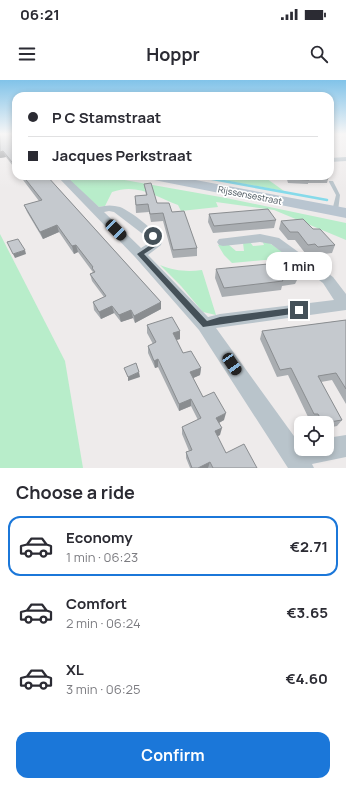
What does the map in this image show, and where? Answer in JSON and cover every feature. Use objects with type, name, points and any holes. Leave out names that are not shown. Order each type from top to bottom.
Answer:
[{"type":"main road","name":"Rijssensestraat","points":[[175,180],[341,212]]},
{"type":"street","points":[[65,180],[140,254],[205,325],[298,462],[346,446]]},
{"type":"street","points":[[96,211],[109,208],[118,210],[153,236],[156,241],[155,245],[140,254]]},
{"type":"street","points":[[205,325],[220,320],[346,304],[328,280],[276,241],[263,238],[233,244]]},
{"type":"lane","points":[[331,182],[338,195],[341,212]]},
{"type":"green space","points":[[68,180],[125,180],[226,198],[346,223],[346,240],[274,210],[216,202],[218,207],[181,211],[178,205],[138,190],[130,189],[112,192],[105,206],[99,207]]},
{"type":"green space","points":[[223,180],[269,180],[284,191]]},
{"type":"green space","points":[[0,234],[65,361],[83,468],[0,468]]},
{"type":"green space","points":[[262,240],[266,241],[297,261],[292,262],[287,258],[232,263],[224,255],[218,245],[229,245],[236,251],[244,251],[243,243],[250,242],[253,246],[264,245]]},
{"type":"green space","points":[[160,265],[171,269],[191,271],[202,270],[216,315],[203,312],[181,286]]},
{"type":"building","points":[[4,152],[12,152],[12,162]]},
{"type":"building","points":[[26,180],[51,180],[161,302],[134,316],[131,310],[119,315],[112,306],[99,312],[93,302],[106,296],[90,274],[95,272],[92,268],[93,267],[76,245],[72,246],[57,225],[40,232],[24,205],[42,200]]},
{"type":"building","points":[[151,183],[157,203],[169,203],[172,212],[184,211],[197,248],[173,250],[163,213],[150,214],[148,204],[136,205],[135,196],[147,195],[144,184]]},
{"type":"building","points":[[268,209],[276,220],[214,226],[209,214]]},
{"type":"building","points":[[303,219],[313,229],[320,229],[335,245],[318,247],[315,244],[308,245],[298,232],[290,232],[281,221]]},
{"type":"building","points":[[18,239],[25,250],[13,254],[7,242]]},
{"type":"building","points":[[289,262],[299,276],[281,278],[283,281],[224,288],[216,269]]},
{"type":"building","points":[[172,317],[180,331],[173,333],[183,353],[191,351],[201,368],[190,372],[203,397],[214,392],[226,413],[216,418],[222,428],[215,431],[226,453],[244,444],[257,468],[213,468],[210,462],[198,468],[192,468],[186,452],[192,450],[182,427],[201,418],[191,399],[179,404],[158,359],[154,361],[148,346],[156,342],[147,325]]},
{"type":"building","points":[[346,320],[346,389],[336,373],[318,376],[342,420],[334,421],[334,416],[319,416],[318,414],[314,414],[291,368],[280,370],[262,331]]},
{"type":"building","points":[[136,363],[139,372],[128,377],[124,368]]},
{"type":"waterway","points":[[218,180],[327,200]]},
{"type":"route","points":[[153,236],[156,244],[151,249],[140,254],[205,325],[220,320],[299,310]]}]
